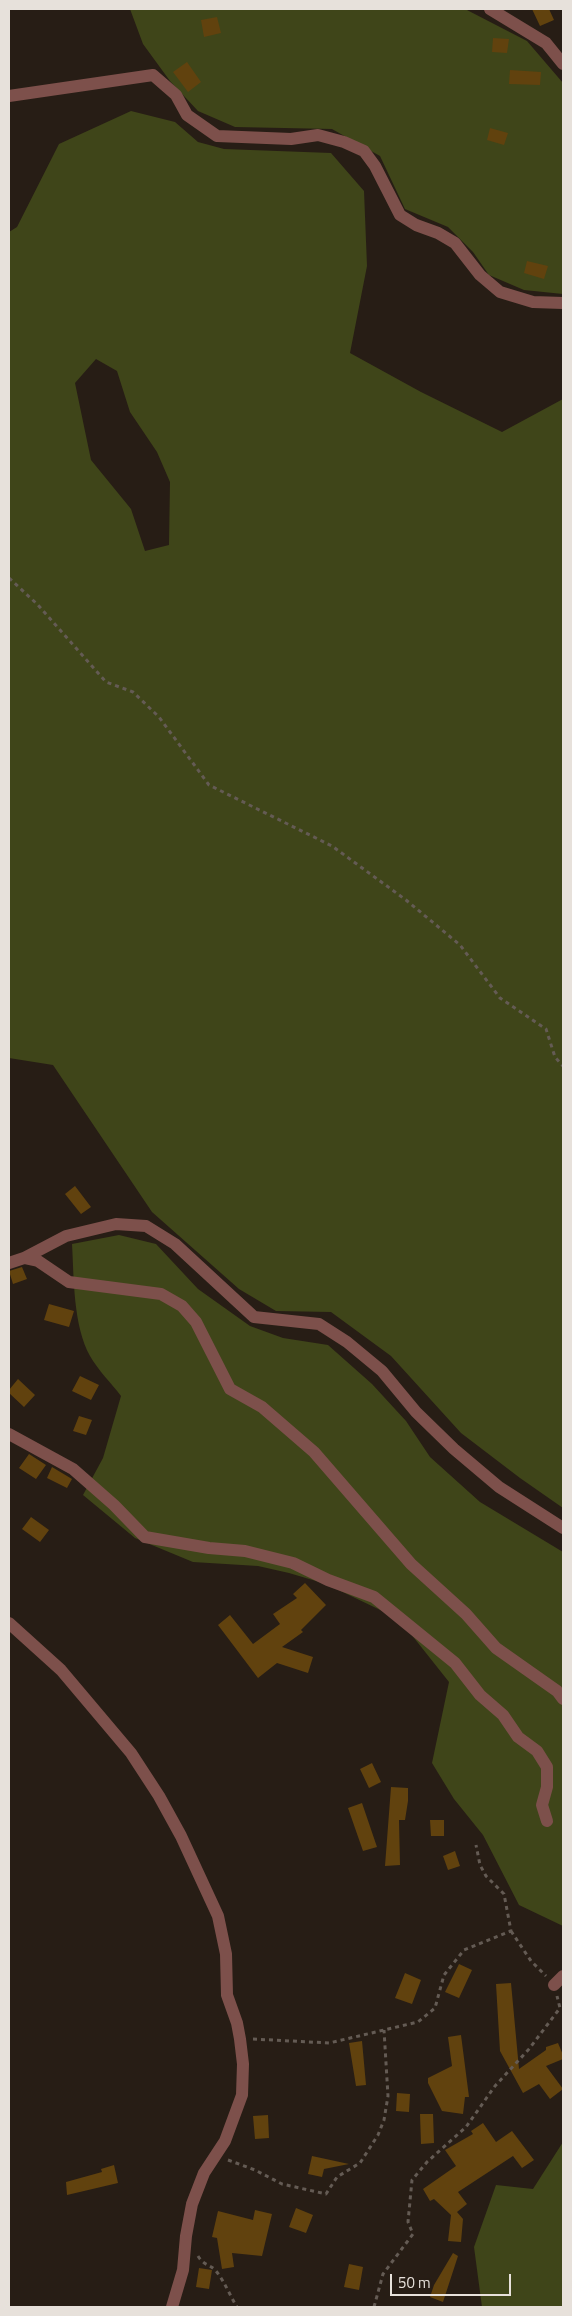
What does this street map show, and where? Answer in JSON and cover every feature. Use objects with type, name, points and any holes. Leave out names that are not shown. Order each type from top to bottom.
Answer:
[{"type":"street","points":[[490,9],[546,43],[563,64]]},
{"type":"street","points":[[9,96],[153,75],[176,95],[187,115],[217,136],[291,139],[318,135],[344,142],[364,151],[376,166],[400,215],[416,225],[438,233],[455,243],[480,275],[500,292],[533,302],[563,303]]},
{"type":"street","points":[[9,1263],[24,1258],[66,1236],[116,1224],[146,1226],[175,1244],[254,1317],[319,1324],[347,1342],[382,1371],[416,1412],[454,1449],[499,1487],[563,1528]]},
{"type":"street","points":[[24,1258],[43,1263],[69,1282],[161,1294],[182,1306],[196,1322],[230,1389],[262,1407],[314,1452],[411,1564],[466,1614],[496,1648],[557,1691],[563,1699]]},
{"type":"street","points":[[9,1434],[73,1469],[114,1505],[145,1537],[209,1548],[246,1551],[284,1560],[328,1580],[374,1597],[455,1663],[480,1695],[503,1715],[518,1737],[537,1751],[546,1767],[547,1787],[542,1805],[547,1822]]},
{"type":"street","points":[[9,1622],[61,1670],[132,1753],[160,1796],[181,1836],[218,1916],[226,1954],[227,1995],[237,2023],[240,2039],[243,2064],[242,2095],[233,2124],[217,2156],[204,2173],[192,2204],[186,2236],[183,2270],[172,2307]]},
{"type":"path","points":[[9,578],[37,604],[106,682],[134,692],[159,716],[209,785],[332,846],[366,868],[460,946],[500,998],[546,1029],[556,1057],[563,1066]]},
{"type":"path","points":[[374,2307],[383,2274],[413,2234],[408,2222],[412,2180],[427,2162],[466,2127],[495,2086],[529,2049],[560,2008],[559,1980],[531,1960],[511,1931],[504,1894],[486,1876],[480,1865],[476,1845]]},
{"type":"path","points":[[240,2039],[330,2043],[418,2022],[435,2008],[444,1975],[464,1950],[511,1931]]},
{"type":"path","points":[[217,2156],[255,2170],[282,2184],[326,2194],[337,2177],[360,2164],[378,2135],[384,2120],[388,2096],[384,2030]]},
{"type":"path","points":[[186,2236],[202,2263],[214,2268],[221,2277],[237,2307]]},
{"type":"green space","points":[[130,9],[465,9],[527,41],[563,83],[563,294],[524,290],[489,275],[473,252],[448,227],[405,209],[380,156],[332,129],[235,127],[198,111],[170,81],[143,44]]},
{"type":"green space","points":[[131,111],[175,122],[198,142],[224,149],[331,153],[364,191],[367,266],[350,353],[421,392],[502,432],[563,399],[563,1508],[461,1433],[391,1356],[331,1312],[276,1311],[239,1289],[152,1212],[53,1065],[9,1058],[9,232],[17,227],[59,144]],"holes":[[[96,359],[117,371],[130,412],[157,452],[170,482],[169,545],[145,551],[131,509],[91,460],[75,383]]]},
{"type":"green space","points":[[119,1235],[156,1244],[198,1289],[250,1326],[283,1338],[328,1345],[372,1384],[406,1421],[430,1457],[480,1502],[563,1552],[563,1926],[519,1905],[483,1835],[454,1799],[432,1763],[449,1682],[399,1619],[326,1584],[289,1573],[258,1566],[193,1562],[135,1538],[83,1495],[103,1458],[121,1396],[93,1361],[84,1344],[75,1301],[72,1244]]},
{"type":"green space","points":[[563,2142],[563,2307],[482,2307],[474,2247],[496,2185],[533,2189]]},
{"type":"building","points":[[532,9],[549,9],[554,20],[540,26]]},
{"type":"building","points":[[217,17],[221,33],[204,37],[201,20]]},
{"type":"building","points":[[493,38],[509,39],[507,53],[492,52]]},
{"type":"building","points":[[187,62],[201,82],[188,92],[173,72]]},
{"type":"building","points":[[510,70],[541,72],[540,85],[509,84]]},
{"type":"building","points":[[490,128],[508,133],[504,145],[487,140]]},
{"type":"building","points":[[527,261],[548,266],[544,279],[524,273]]},
{"type":"building","points":[[75,1186],[91,1207],[81,1214],[65,1194]]},
{"type":"building","points":[[22,1267],[27,1279],[13,1284],[9,1271]]},
{"type":"building","points":[[49,1304],[74,1311],[69,1327],[44,1320]]},
{"type":"building","points":[[80,1376],[99,1385],[91,1400],[72,1391]]},
{"type":"building","points":[[18,1379],[35,1395],[24,1407],[9,1393],[9,1390]]},
{"type":"building","points":[[79,1416],[92,1420],[86,1435],[73,1431]]},
{"type":"building","points":[[29,1454],[46,1465],[36,1479],[19,1468]]},
{"type":"building","points":[[52,1467],[72,1479],[67,1488],[47,1478]]},
{"type":"building","points":[[31,1517],[49,1530],[40,1542],[22,1529]]},
{"type":"building","points":[[305,1583],[326,1605],[301,1630],[303,1632],[282,1647],[313,1657],[308,1673],[277,1663],[258,1678],[218,1625],[230,1615],[253,1644],[280,1624],[273,1614],[297,1598],[293,1594]]},
{"type":"building","points":[[372,1763],[381,1782],[369,1788],[360,1769]]},
{"type":"building","points":[[391,1787],[408,1788],[408,1801],[405,1820],[399,1820],[400,1865],[385,1866]]},
{"type":"building","points":[[362,1803],[377,1847],[363,1851],[348,1808]]},
{"type":"building","points":[[430,1820],[444,1820],[444,1836],[431,1836]]},
{"type":"building","points":[[455,1851],[460,1866],[448,1870],[443,1856]]},
{"type":"building","points":[[459,1964],[472,1970],[459,1998],[445,1992]]},
{"type":"building","points":[[405,1973],[421,1980],[412,2004],[395,1998]]},
{"type":"building","points":[[511,1983],[519,2069],[546,2050],[546,2047],[558,2043],[563,2055],[563,2059],[546,2066],[563,2089],[550,2099],[539,2084],[523,2093],[500,2051],[496,1984]]},
{"type":"building","points":[[461,2035],[469,2097],[465,2097],[463,2114],[442,2111],[428,2083],[428,2078],[452,2066],[448,2037]]},
{"type":"building","points":[[362,2041],[366,2085],[356,2086],[349,2043]]},
{"type":"building","points":[[397,2093],[410,2094],[409,2112],[396,2111]]},
{"type":"building","points":[[420,2114],[433,2114],[434,2143],[421,2144]]},
{"type":"building","points":[[268,2115],[269,2138],[255,2139],[253,2116]]},
{"type":"building","points":[[483,2123],[496,2142],[512,2131],[534,2160],[522,2168],[513,2156],[458,2192],[467,2204],[457,2212],[463,2219],[461,2242],[448,2241],[451,2215],[434,2199],[430,2201],[423,2189],[456,2166],[445,2150],[473,2134],[471,2131]]},
{"type":"building","points":[[312,2156],[349,2164],[324,2169],[322,2177],[308,2174]]},
{"type":"building","points":[[114,2165],[118,2183],[67,2195],[66,2182],[102,2172],[101,2169]]},
{"type":"building","points":[[296,2208],[313,2215],[306,2233],[289,2227]]},
{"type":"building","points":[[255,2210],[272,2214],[262,2256],[232,2253],[234,2267],[222,2269],[217,2238],[212,2237],[218,2211],[253,2220]]},
{"type":"building","points":[[453,2253],[458,2256],[443,2302],[430,2297],[434,2285]]},
{"type":"building","points":[[349,2264],[363,2267],[359,2290],[344,2287]]},
{"type":"building","points":[[199,2268],[212,2270],[209,2289],[196,2287]]}]
